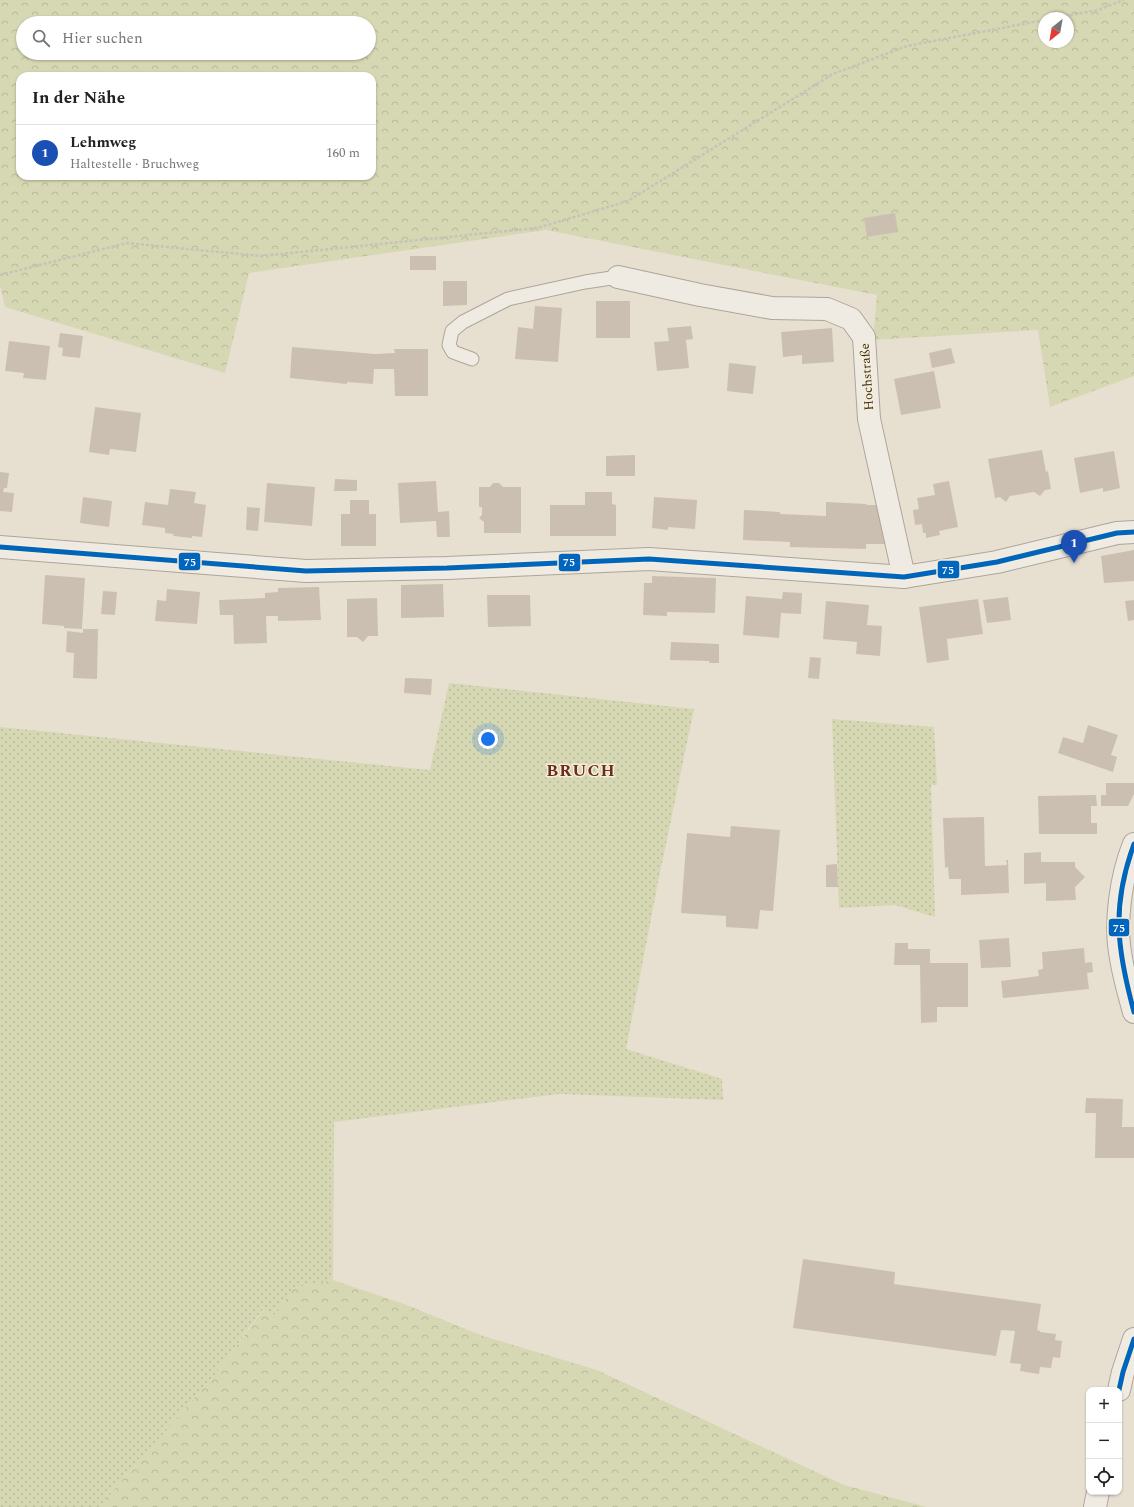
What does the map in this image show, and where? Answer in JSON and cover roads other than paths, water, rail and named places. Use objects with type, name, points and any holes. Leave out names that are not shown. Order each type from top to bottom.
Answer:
[{"type":"street","name":"Hochstraße","points":[[618,277],[700,295],[772,308],[827,309],[851,319],[864,337],[869,419],[904,578]]},
{"type":"street","points":[[0,547],[306,571],[447,568],[649,559],[904,578],[997,562],[1117,533],[1134,532]]},
{"type":"street","points":[[1134,844],[1120,899],[1119,925],[1120,957],[1134,1012]]},
{"type":"street","points":[[1120,1387],[1134,1339]]},
{"type":"street","points":[[1095,1507],[1097,1495]]},
{"type":"lane","points":[[472,360],[453,352],[449,345],[452,331],[463,322],[508,299],[586,282],[618,277]]},
{"type":"place","name":"Lehmweg","points":[[1074,563]]},
{"type":"district","name":"BRUCH","points":[[581,770]]}]
